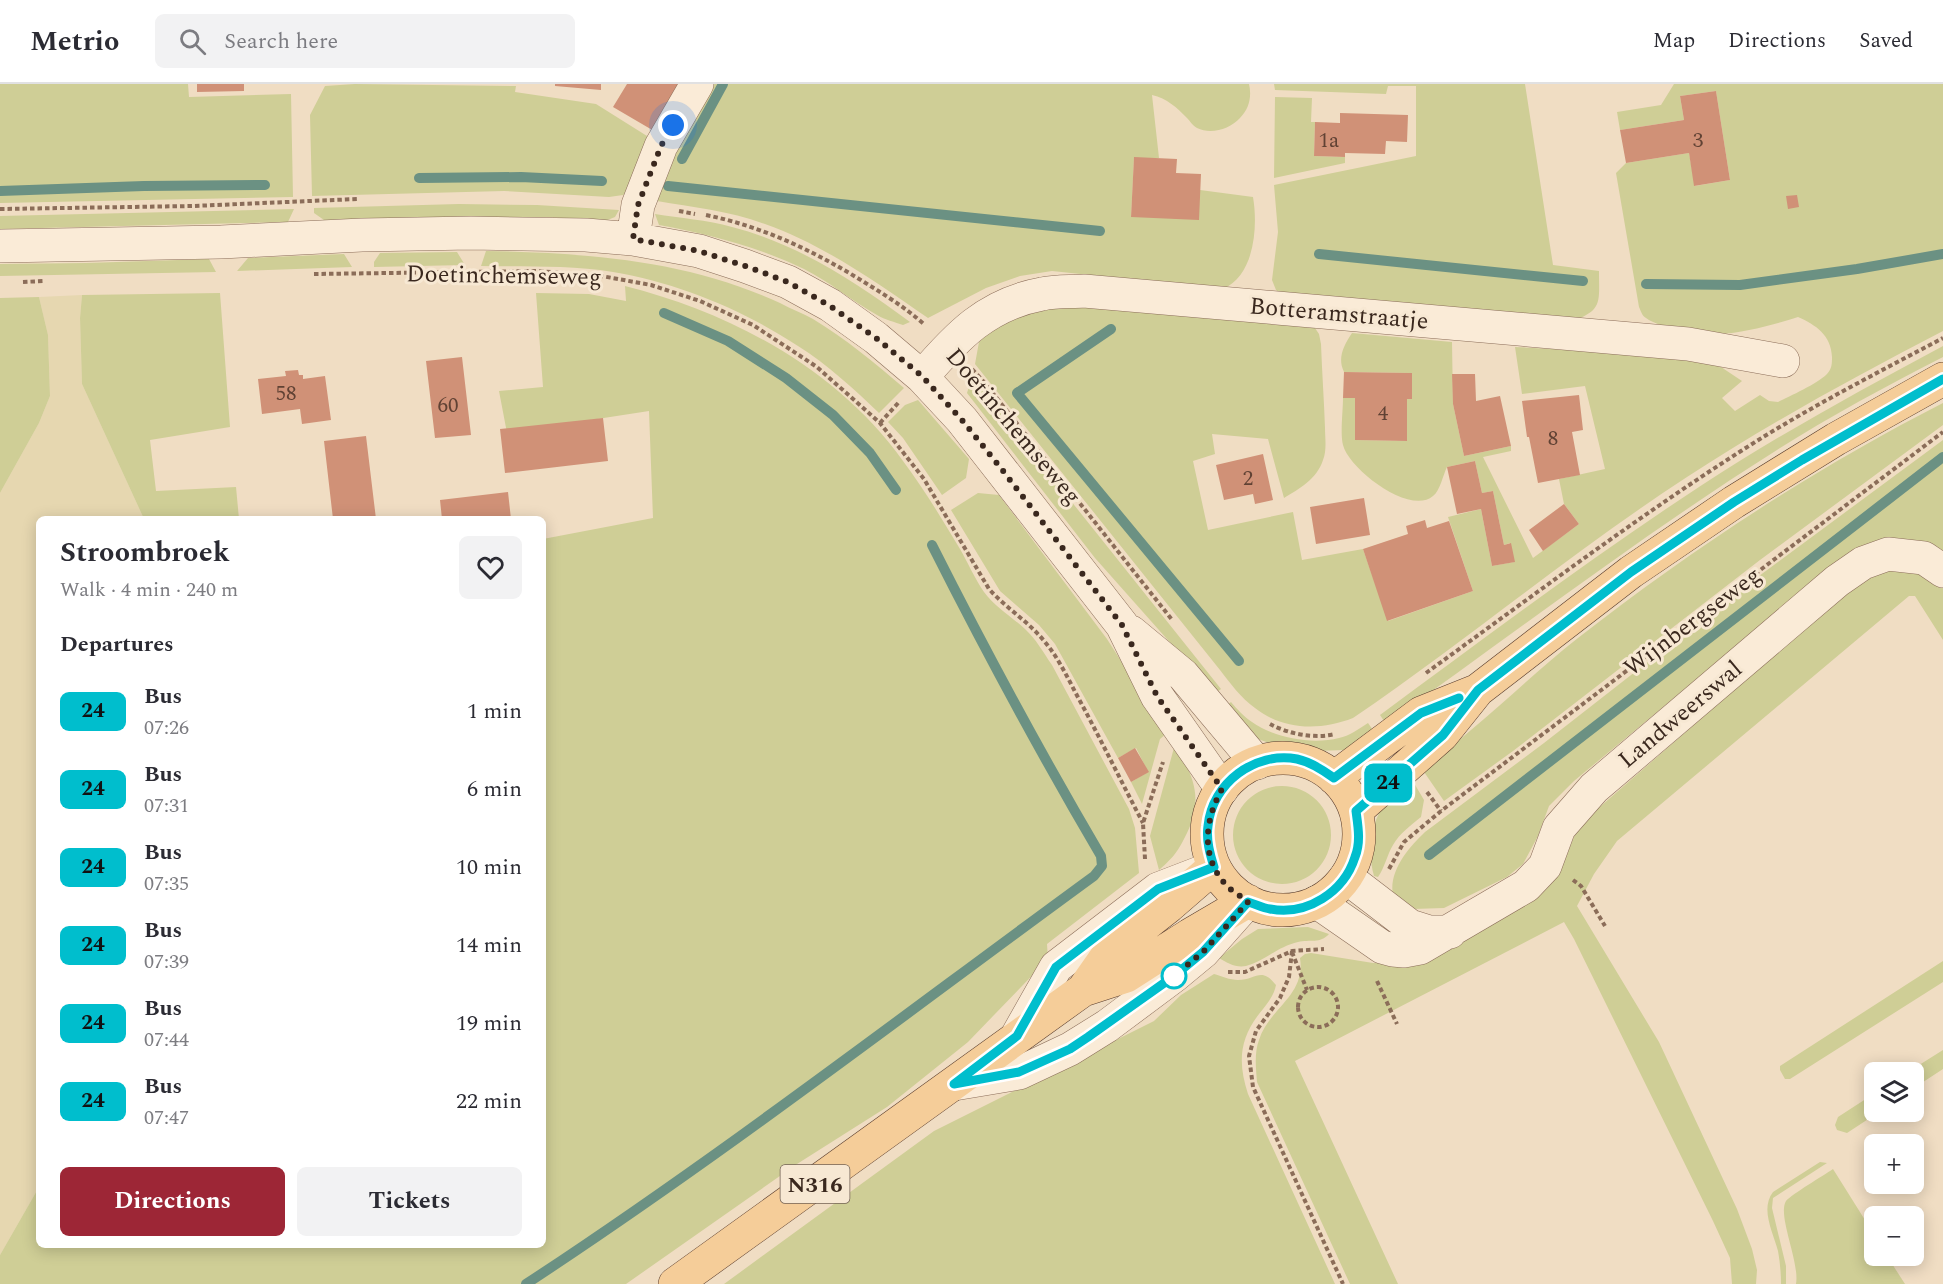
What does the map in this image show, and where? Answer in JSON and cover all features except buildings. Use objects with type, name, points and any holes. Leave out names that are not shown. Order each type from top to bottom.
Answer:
[{"type":"main road","points":[[1356,811],[1443,735],[1478,690],[1631,572],[1734,502],[1836,439],[1943,379]]},
{"type":"main road","points":[[1334,778],[1421,713],[1478,690]]},
{"type":"main road","points":[[1278,758],[1298,759],[1317,766],[1334,778],[1347,793],[1356,811],[1359,834],[1356,856],[1346,877],[1333,892],[1317,903],[1294,909],[1271,909],[1248,902],[1228,887],[1214,867],[1208,847],[1207,827],[1212,807],[1222,789],[1238,773],[1257,763],[1278,758]]},
{"type":"main road","name":"N316","points":[[1083,990],[1109,953],[1214,867]]},
{"type":"main road","name":"N316","points":[[675,1284],[1083,990],[1126,976],[1190,935],[1248,902]]},
{"type":"street","points":[[633,239],[638,205],[661,146],[697,84]]},
{"type":"street","name":"Doetinchemseweg","points":[[0,246],[221,242],[362,235],[471,233],[586,235],[633,239],[699,251],[788,282],[830,306],[876,338],[922,376],[962,420],[1122,625],[1157,696],[1222,789]]},
{"type":"street","name":"Botteramstraatje","points":[[922,376],[970,325],[988,313],[1011,302],[1043,293],[1084,291],[1688,344],[1716,347],[1783,361]]},
{"type":"street","name":"Landweerswal","points":[[1393,950],[1404,951],[1420,948],[1526,886],[1545,866],[1559,828],[1594,788],[1837,581],[1863,563],[1888,554],[1924,558],[1943,571]]},
{"type":"street","name":"Doetinchemseweg","points":[[1122,625],[1183,675],[1257,763]]},
{"type":"street","points":[[1017,1036],[1056,967],[1158,889],[1214,867]]},
{"type":"street","points":[[1346,877],[1410,926],[1429,932],[1450,932]]},
{"type":"street","points":[[954,1084],[1019,1072],[1079,1043],[1107,1026],[1203,952],[1248,902]]},
{"type":"street","points":[[1317,903],[1382,946],[1393,950]]},
{"type":"path","points":[[0,209],[193,206],[359,199]]},
{"type":"path","name":"Doetinchemseweg","points":[[638,205],[726,219],[779,236],[824,257],[890,298],[918,319],[949,346],[984,382],[1178,628]]},
{"type":"path","name":"Doetinchemseweg","points":[[307,274],[536,271],[626,279],[700,301],[753,325],[817,367],[880,423],[900,447],[930,488],[989,589],[1046,642],[1143,823]]},
{"type":"path","points":[[11,282],[46,281]]},
{"type":"path","name":"Wijnbergseweg","points":[[1441,811],[1943,432]]},
{"type":"path","points":[[1262,720],[1279,729],[1304,734],[1332,735],[1342,731]]},
{"type":"path","points":[[1545,866],[1569,877],[1581,886],[1605,926]]},
{"type":"path","points":[[1393,950],[1375,976],[1397,1024]]},
{"type":"path","points":[[1307,990],[1292,951],[1289,977],[1280,998],[1256,1031],[1249,1056],[1253,1087],[1343,1284]]},
{"type":"path","points":[[1316,987],[1326,988],[1334,993],[1338,1002],[1338,1012],[1325,1026],[1315,1027],[1306,1023],[1300,1016],[1298,1006],[1300,997],[1307,990],[1316,987]]},
{"type":"shaded area","points":[[0,84],[188,84],[189,97],[291,94],[293,197],[0,203]]},
{"type":"shaded area","points":[[355,84],[516,86],[515,92],[596,104],[655,141],[634,188],[623,195],[609,197],[504,191],[312,196],[310,115],[325,86]]},
{"type":"shaded area","points":[[706,84],[1249,84],[1250,94],[1246,111],[1236,122],[1214,131],[1197,128],[1171,104],[1152,95],[1159,158],[1134,158],[1131,217],[1200,190],[1253,197],[1255,222],[1252,249],[1242,273],[1223,289],[1052,271],[1020,276],[986,288],[928,318],[849,265],[808,242],[765,224],[738,216],[657,201],[653,184]]},
{"type":"shaded area","points":[[1274,84],[1525,84],[1553,265],[1599,271],[1599,298],[1594,309],[1570,322],[1284,296],[1276,290],[1272,280],[1278,232],[1274,185],[1416,156],[1416,86],[1388,86],[1386,94],[1275,90]]},
{"type":"shaded area","points":[[1674,84],[1943,84],[1943,331],[1813,401],[1687,477],[1602,535],[1353,718],[1328,725],[1290,724],[1277,721],[1245,700],[975,364],[979,342],[1004,318],[1059,305],[1199,315],[1315,328],[1321,344],[1326,444],[1320,467],[1307,483],[1284,498],[1268,439],[1212,434],[1215,454],[1193,461],[1208,530],[1293,512],[1302,560],[1363,549],[1388,621],[1473,591],[1448,517],[1481,509],[1492,566],[1514,562],[1510,543],[1504,545],[1493,491],[1482,493],[1475,461],[1447,467],[1435,494],[1423,501],[1410,500],[1396,495],[1368,477],[1356,466],[1348,455],[1342,440],[1343,398],[1355,398],[1355,440],[1407,441],[1407,399],[1412,399],[1412,373],[1344,372],[1341,357],[1352,333],[1452,342],[1453,404],[1464,456],[1511,446],[1511,451],[1483,457],[1533,558],[1579,524],[1564,504],[1559,479],[1605,469],[1585,386],[1522,394],[1515,347],[1696,357],[1712,361],[1742,381],[1722,398],[1735,411],[1760,395],[1769,401],[1778,402],[1817,382],[1831,368],[1831,349],[1826,337],[1816,327],[1798,317],[1749,330],[1720,334],[1671,328],[1653,322],[1642,313],[1639,307],[1616,173],[1626,163],[1689,153],[1695,186],[1730,180],[1716,91],[1680,96],[1684,120],[1620,130],[1617,112],[1661,105]]},
{"type":"shaded area","points":[[1275,97],[1312,98],[1311,122],[1315,122],[1314,156],[1345,157],[1345,163],[1274,178]]},
{"type":"shaded area","points":[[459,204],[537,205],[619,210],[615,217],[605,221],[547,217],[324,220],[314,213],[314,208]]},
{"type":"shaded area","points":[[294,209],[288,222],[0,229],[0,216]]},
{"type":"shaded area","points":[[655,214],[723,225],[780,243],[826,266],[910,322],[903,325],[880,317],[814,274],[769,254],[715,237],[659,225]]},
{"type":"shaded area","points":[[486,251],[599,257],[673,268],[709,277],[780,303],[813,319],[860,352],[904,388],[879,413],[809,353],[755,321],[710,300],[662,283],[613,272],[564,267],[481,266]]},
{"type":"shaded area","points":[[457,252],[465,265],[374,267],[374,262],[380,253]]},
{"type":"shaded area","points":[[344,254],[352,267],[237,271],[248,258]]},
{"type":"shaded area","points":[[209,259],[216,272],[0,276],[0,264]]},
{"type":"shaded area","points":[[625,286],[665,297],[743,329],[814,372],[847,399],[876,428],[926,493],[984,592],[1029,633],[1052,665],[1129,809],[1135,828],[1139,873],[1047,944],[1048,959],[968,1042],[887,1107],[797,1164],[626,1284],[0,1284],[0,1255],[36,1192],[36,1248],[546,1248],[546,538],[653,518],[649,411],[507,433],[499,391],[543,387],[536,293],[589,294],[626,301]]},
{"type":"shaded area","points":[[220,293],[230,427],[150,440],[156,491],[236,487],[239,516],[143,516],[82,384],[80,318],[82,295]]},
{"type":"shaded area","points":[[82,295],[80,318],[82,384],[143,516],[36,516],[36,1192],[0,1255],[0,493],[39,423],[50,396],[48,335],[39,297]]},
{"type":"shaded area","points":[[39,297],[48,335],[50,396],[39,423],[0,493],[0,298]]},
{"type":"shaded area","points":[[1943,346],[1943,357],[1817,425],[1727,482],[1628,550],[1386,724],[1380,715],[1661,512],[1791,430]]},
{"type":"shaded area","points":[[972,377],[1221,689],[1213,695],[1095,558],[967,393]]},
{"type":"shaded area","points":[[918,400],[969,459],[966,478],[942,495],[903,438],[888,422],[905,405]]},
{"type":"shaded area","points":[[1943,403],[1943,425],[1760,560],[1513,751],[1444,801],[1422,769],[1578,638],[1665,573],[1755,512],[1848,455]]},
{"type":"shaded area","points":[[1943,440],[1943,552],[1827,571],[1574,781],[1549,806],[1538,836],[1523,864],[1507,877],[1444,908],[1413,909],[1394,899],[1393,880],[1400,862],[1425,832],[1544,743],[1736,593]]},
{"type":"shaded area","points":[[978,493],[999,495],[1107,639],[1167,733],[1160,739],[1142,804],[1131,782],[1148,772],[1136,748],[1118,758],[1055,644],[1039,625],[1000,591],[951,510]]},
{"type":"shaded area","points":[[1900,568],[1920,571],[1943,588],[1943,640],[1915,596],[1909,596],[1617,841],[1594,874],[1577,906],[1659,1042],[1737,1209],[1752,1249],[1757,1270],[1756,1284],[1732,1284],[1730,1258],[1713,1221],[1564,922],[1295,1061],[1398,1284],[1350,1284],[1257,1082],[1257,1045],[1270,1019],[1298,982],[1300,958],[1311,953],[1373,963],[1417,962],[1439,956],[1543,892],[1560,871],[1578,829],[1594,812],[1852,587],[1876,575]]},
{"type":"shaded area","points":[[1231,702],[1246,718],[1261,728],[1294,739],[1317,741],[1339,738],[1368,723],[1375,733],[1345,750],[1316,751],[1295,746],[1275,745],[1258,739],[1224,708]]},
{"type":"shaded area","points":[[1175,744],[1191,777],[1195,808],[1181,844],[1173,857],[1159,870],[1150,836]]},
{"type":"shaded area","points":[[1411,778],[1424,800],[1421,817],[1399,837],[1378,877],[1374,876],[1371,843],[1375,822],[1385,802]]},
{"type":"shaded area","points":[[1282,786],[1301,790],[1317,800],[1327,816],[1331,835],[1327,854],[1317,870],[1301,880],[1282,884],[1263,880],[1247,870],[1237,854],[1233,835],[1237,816],[1247,800],[1263,790]]},
{"type":"shaded area","points":[[1308,927],[1329,934],[1318,940],[1291,944],[1246,966],[1235,966],[1219,958],[1258,929]]},
{"type":"shaded area","points":[[1943,961],[1943,982],[1790,1079],[1785,1079],[1780,1066]]},
{"type":"shaded area","points":[[1214,974],[1238,980],[1262,975],[1271,979],[1276,985],[1272,997],[1247,1033],[1242,1052],[1245,1083],[1335,1284],[724,1284],[934,1131],[1154,1021],[1181,995]]},
{"type":"shaded area","points":[[1943,1050],[1943,1069],[1924,1081],[1924,1062]]},
{"type":"shaded area","points":[[1864,1100],[1864,1122],[1847,1133],[1837,1130],[1835,1125],[1838,1117]]},
{"type":"shaded area","points":[[1820,1162],[1827,1163],[1773,1198],[1772,1208],[1786,1266],[1786,1284],[1781,1284],[1778,1251],[1768,1213],[1769,1199],[1773,1192]]},
{"type":"shaded area","points":[[1833,1169],[1864,1218],[1864,1266],[1893,1266],[1905,1284],[1796,1284],[1795,1264],[1786,1228],[1784,1208],[1786,1201]]},
{"type":"waterway","points":[[682,159],[723,84]]},
{"type":"waterway","points":[[419,178],[521,177],[602,181]]},
{"type":"waterway","points":[[0,191],[265,185]]},
{"type":"waterway","points":[[668,186],[1100,231]]},
{"type":"waterway","points":[[1319,254],[1583,281]]},
{"type":"waterway","points":[[1646,284],[1740,285],[1857,269],[1943,254]]},
{"type":"waterway","points":[[664,313],[728,341],[786,378],[833,415],[870,453],[896,490]]},
{"type":"waterway","points":[[1111,329],[1017,393],[1239,661]]},
{"type":"waterway","points":[[1429,855],[1943,457]]},
{"type":"waterway","points":[[526,1284],[742,1135],[1094,876],[1102,866],[1101,856],[1014,702],[932,545]]},
{"type":"bus line","name":"24","points":[[1459,698],[1421,713],[1334,778],[1317,766],[1298,759],[1278,758],[1257,763],[1238,773],[1222,789],[1212,807],[1207,827],[1208,847],[1214,867],[1158,889],[1056,967],[1017,1036],[954,1084],[1019,1072],[1070,1049],[1107,1026],[1174,976],[1203,952],[1248,902],[1271,909],[1294,909],[1317,903],[1333,892],[1346,877],[1356,856],[1359,834],[1356,811],[1443,735],[1478,690],[1631,572],[1734,502],[1836,439],[1943,379]]},
{"type":"route","points":[[673,125],[661,146],[638,205],[633,239],[699,251],[788,282],[830,306],[876,338],[922,376],[1000,467],[1122,625],[1157,696],[1222,789],[1212,807],[1207,827],[1208,847],[1214,867],[1228,887],[1248,902],[1203,952],[1174,976]]}]
